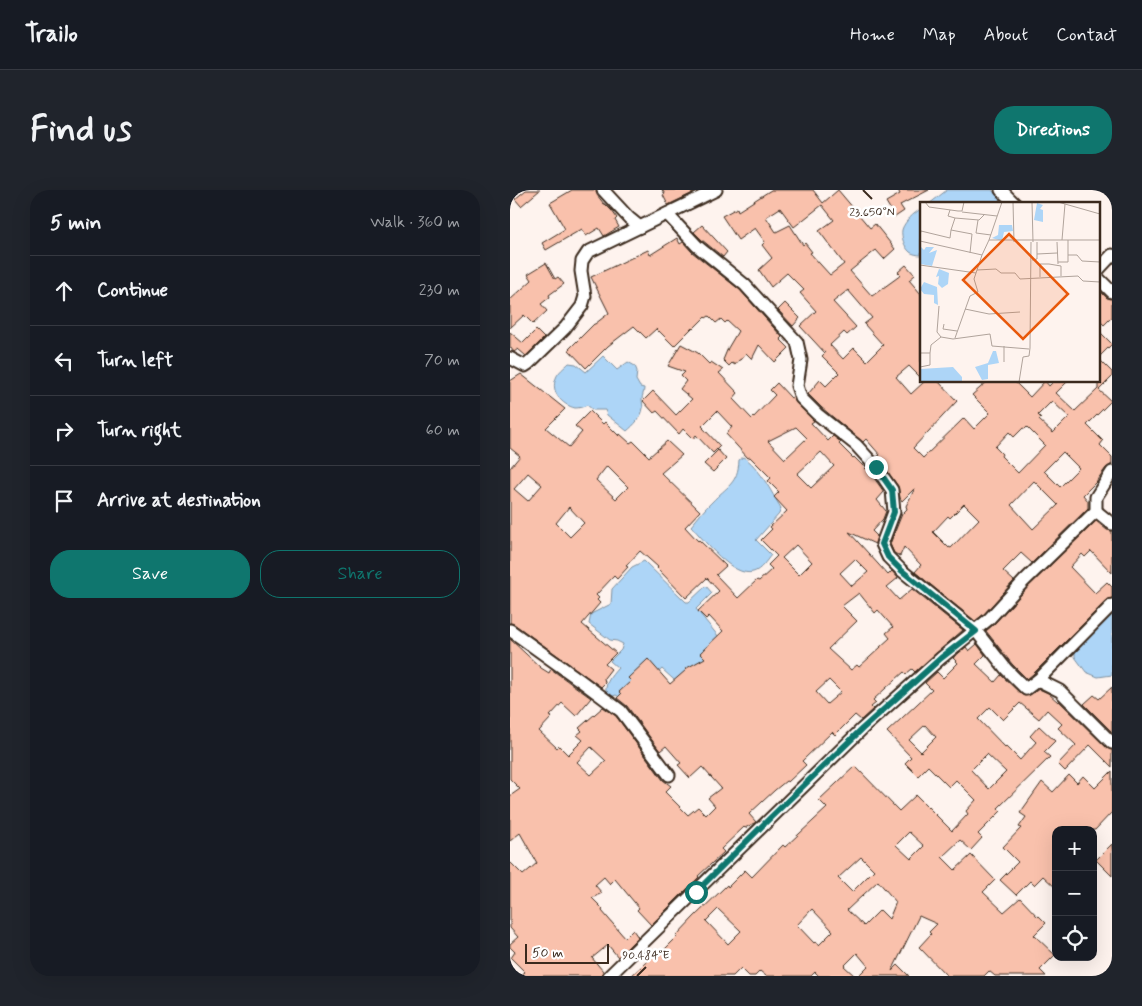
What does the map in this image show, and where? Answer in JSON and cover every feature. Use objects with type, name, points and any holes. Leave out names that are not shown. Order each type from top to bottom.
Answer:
[{"type":"street","points":[[603,190],[640,227]]},
{"type":"street","points":[[510,358],[521,365],[525,366],[528,364],[565,328],[582,306],[585,296],[581,271],[582,260],[588,252],[716,190]]},
{"type":"street","points":[[1001,190],[1013,202]]},
{"type":"street","points":[[667,214],[698,246],[745,285],[797,342],[801,360],[797,386],[802,398],[817,414],[856,446],[876,467],[892,490],[894,512],[882,544],[888,557],[901,570],[976,631],[1006,670],[1026,690],[1112,605]]},
{"type":"street","points":[[1100,268],[1112,255]]},
{"type":"street","points":[[1100,280],[1112,292]]},
{"type":"street","points":[[609,976],[862,729],[941,658],[989,619],[1024,581],[1096,511],[1096,497],[1112,472]]},
{"type":"street","points":[[1096,511],[1112,524]]},
{"type":"street","points":[[510,630],[621,711],[670,776]]},
{"type":"street","points":[[1038,680],[1060,691],[1112,743]]},
{"type":"water","points":[[947,190],[992,190],[1002,202],[932,202]]},
{"type":"water","points":[[920,210],[920,255],[908,250],[903,241],[903,227],[912,215]]},
{"type":"water","points":[[603,356],[617,370],[628,362],[635,366],[637,371],[636,380],[640,387],[644,388],[641,415],[627,431],[607,415],[605,410],[593,410],[587,405],[575,408],[562,401],[556,393],[555,383],[557,376],[569,363],[576,364],[586,372]]},
{"type":"water","points":[[743,457],[759,473],[781,508],[779,514],[756,540],[771,555],[761,567],[753,572],[745,572],[728,564],[719,557],[691,526],[706,508],[731,484],[738,468],[739,460]]},
{"type":"water","points":[[644,561],[686,602],[689,602],[706,586],[712,593],[696,609],[723,642],[682,687],[662,669],[626,701],[616,695],[607,697],[606,693],[608,681],[618,668],[610,661],[621,650],[623,644],[610,640],[589,624],[591,614],[611,604],[612,589],[632,567]]},
{"type":"water","points":[[1112,613],[1112,675],[1098,677],[1086,672],[1075,657],[1075,648]]},
{"type":"building","points":[[526,190],[540,190],[521,206],[515,199]]},
{"type":"building","points":[[572,190],[596,190],[597,195],[617,218],[615,220],[619,227],[604,236],[599,228],[586,236],[582,229],[546,250],[542,243],[565,229],[550,203]]},
{"type":"building","points":[[662,190],[699,190],[668,205]]},
{"type":"building","points":[[771,190],[813,190],[823,203],[838,190],[870,228],[875,224],[895,249],[884,259],[876,250],[850,271],[872,296],[901,275],[898,272],[906,265],[915,275],[909,280],[920,293],[920,377],[909,366],[896,377],[911,394],[924,382],[939,382],[957,401],[913,448],[923,458],[964,418],[974,429],[990,413],[972,395],[987,382],[1015,382],[1030,397],[1044,382],[1049,386],[1053,382],[1067,382],[1056,393],[1075,411],[1098,389],[1098,382],[1100,382],[1100,360],[1112,372],[1112,377],[1099,390],[1111,401],[1087,425],[1103,441],[1100,445],[1112,457],[1112,464],[1106,468],[1097,481],[1083,495],[1088,501],[1088,508],[1032,563],[1021,553],[1003,571],[1014,581],[984,614],[975,621],[915,572],[921,565],[904,547],[900,556],[894,553],[890,544],[915,488],[902,501],[898,486],[877,457],[880,455],[866,439],[863,442],[808,394],[820,380],[826,386],[839,373],[822,356],[825,353],[800,326],[816,311],[800,293],[804,290],[787,273],[771,287],[759,270],[772,258],[762,245],[765,242],[755,228],[738,240],[722,216],[737,208],[738,211]],"holes":[[[822,205],[834,220],[819,231],[844,264],[830,275],[810,253],[812,252],[805,243],[803,245],[790,225],[776,232],[766,217],[780,208],[794,227]],[[848,290],[872,318],[864,324],[883,345],[867,361],[854,348],[843,359],[830,345],[844,332],[847,335],[856,327],[833,302]],[[1052,401],[1069,417],[1053,433],[1039,420],[1041,418],[1038,415]],[[1027,427],[1045,445],[1018,473],[995,447],[1009,432],[1014,437],[1023,428]],[[1063,452],[1079,468],[1060,487],[1044,471]],[[1034,481],[1058,505],[1033,529],[1011,505]],[[964,504],[979,519],[951,548],[933,532],[948,516],[950,518]]]},
{"type":"building","points":[[898,190],[929,190],[900,205],[904,211],[895,217],[886,202],[900,194]]},
{"type":"building","points":[[702,225],[727,252],[723,257],[694,232]]},
{"type":"building","points":[[677,238],[680,244],[683,242],[692,252],[740,290],[782,337],[780,339],[789,348],[775,362],[759,345],[752,359],[746,353],[735,365],[732,363],[729,366],[723,360],[738,331],[727,321],[725,323],[721,319],[716,323],[709,316],[692,328],[674,346],[656,329],[646,338],[634,326],[608,346],[586,368],[569,349],[594,324],[609,313],[591,277],[648,250],[650,255]]},
{"type":"building","points":[[546,263],[555,279],[558,277],[564,284],[549,295],[550,297],[541,304],[547,311],[533,324],[524,315],[510,328],[510,300],[532,280],[528,274]]},
{"type":"building","points":[[1100,291],[1107,298],[1112,299],[1112,317],[1104,325],[1100,321]]},
{"type":"building","points":[[785,303],[800,318],[793,326],[778,310]]},
{"type":"building","points":[[536,330],[544,338],[526,356],[518,349],[514,352],[510,347],[510,332],[523,343]]},
{"type":"building","points":[[1100,332],[1112,344],[1100,356]]},
{"type":"building","points":[[681,344],[698,353],[709,364],[711,362],[723,370],[719,373],[738,393],[733,399],[752,419],[775,395],[770,390],[777,383],[791,398],[793,397],[796,403],[814,421],[811,423],[828,441],[833,436],[841,442],[839,444],[853,458],[867,468],[884,492],[877,500],[886,511],[883,519],[872,531],[877,536],[875,544],[849,532],[888,575],[892,571],[898,578],[887,587],[899,600],[912,589],[963,630],[915,672],[912,669],[906,674],[904,672],[873,700],[876,703],[871,707],[873,709],[861,720],[855,715],[835,735],[832,732],[802,761],[806,765],[749,814],[756,822],[744,827],[721,849],[724,852],[651,925],[637,910],[639,908],[615,879],[610,884],[604,877],[595,885],[602,893],[592,898],[603,909],[602,911],[625,938],[633,930],[638,937],[618,957],[608,945],[592,958],[603,971],[602,976],[520,976],[525,972],[511,958],[515,952],[510,947],[510,944],[518,937],[510,928],[510,862],[523,875],[537,863],[520,833],[510,841],[510,796],[520,789],[510,779],[510,639],[541,668],[549,673],[551,669],[591,698],[576,716],[562,703],[539,731],[557,748],[559,746],[568,755],[583,740],[577,735],[582,731],[579,728],[603,707],[616,716],[663,780],[671,786],[665,792],[688,815],[698,807],[706,815],[715,806],[708,798],[721,788],[702,767],[690,778],[678,765],[681,763],[666,746],[660,751],[627,706],[617,698],[621,694],[619,692],[631,681],[628,678],[648,659],[670,684],[685,669],[705,658],[700,653],[723,631],[709,616],[706,619],[698,611],[719,591],[707,578],[686,598],[658,567],[640,551],[617,579],[614,576],[596,595],[600,603],[582,624],[616,653],[605,664],[611,669],[604,678],[605,683],[601,687],[510,623],[510,468],[520,456],[510,448],[510,381],[521,374],[565,409],[546,428],[569,447],[582,432],[575,426],[590,411],[619,436],[620,434],[630,443],[633,441],[649,457],[667,441],[682,455],[661,473],[700,511],[685,527],[726,566],[716,575],[738,598],[772,569],[768,565],[777,556],[761,540],[772,529],[770,527],[787,511],[774,497],[779,492],[768,481],[771,478],[750,457],[748,458],[726,434],[732,427],[717,411],[702,426],[720,446],[713,453],[696,435],[693,439],[683,429],[679,434],[657,411],[654,413],[643,401],[653,391],[676,415],[692,399],[680,389],[686,381],[681,376],[685,372],[668,366]],"holes":[[[796,427],[807,438],[785,459],[768,441]],[[821,452],[834,466],[811,488],[797,474]],[[607,466],[628,487],[616,499],[596,480]],[[528,473],[542,485],[528,501],[514,489]],[[569,507],[584,523],[570,537],[556,523]],[[796,545],[812,562],[799,575],[782,558]],[[855,559],[868,572],[852,586],[840,573]],[[859,593],[875,613],[878,610],[893,627],[886,633],[890,638],[859,667],[857,665],[851,670],[828,649],[857,621],[842,606]],[[829,680],[841,692],[827,704],[816,692]],[[591,747],[606,761],[591,775],[577,762]]]},
{"type":"building","points":[[718,450],[726,459],[713,472],[704,464]]},
{"type":"building","points":[[1096,521],[1107,530],[1112,531],[1112,573],[1091,551],[1085,557],[1082,554],[1070,567],[1095,593],[1107,582],[1112,587],[1112,598],[1107,600],[1027,679],[1012,664],[986,631]]},
{"type":"building","points":[[977,644],[985,655],[976,664],[995,682],[1001,675],[1024,696],[1030,695],[1039,689],[1048,693],[1059,701],[1107,748],[1112,750],[1112,767],[1090,745],[1065,771],[1058,764],[1076,745],[1058,728],[1062,724],[1047,710],[1039,719],[1020,703],[1003,720],[990,707],[978,719],[1020,760],[1036,742],[1030,736],[1039,726],[1055,741],[1044,752],[1050,757],[998,808],[1001,811],[978,834],[982,838],[971,850],[960,840],[942,857],[955,870],[971,855],[995,880],[983,892],[1004,912],[1020,898],[1046,923],[1034,935],[1052,952],[1052,958],[1040,970],[1046,976],[995,976],[989,971],[984,976],[947,976],[919,947],[937,924],[919,916],[892,971],[898,965],[909,976],[858,976],[868,966],[857,953],[844,966],[855,976],[819,976],[815,972],[811,976],[766,976],[760,971],[755,976],[749,976],[741,968],[733,976],[631,976],[654,955],[656,958],[727,885],[728,887],[745,870],[752,877],[783,845],[785,847],[827,808],[819,800],[855,766],[899,811],[916,795],[952,831],[968,814],[966,811],[976,800],[956,780],[949,787],[928,766],[918,776],[905,763],[911,757],[887,732],[932,690],[925,683],[937,672],[943,678],[958,663],[953,658],[966,647],[969,651]],"holes":[[[925,725],[936,737],[921,752],[909,740]],[[987,754],[1006,772],[989,789],[971,770]],[[909,832],[924,846],[911,859],[896,845]],[[861,857],[874,870],[852,892],[838,878]],[[878,881],[896,902],[889,919],[880,910],[864,926],[847,910]],[[718,909],[741,931],[728,944],[706,921]],[[812,909],[833,931],[819,945],[814,943],[797,925]]]},
{"type":"building","points":[[1112,687],[1112,732],[1084,704],[1094,695],[1099,699]]},
{"type":"building","points":[[1112,771],[1112,812],[1097,828],[1097,826],[1052,826],[1052,884],[1043,876],[1034,885],[1030,881],[1016,895],[1000,880],[1018,862],[1003,847],[1021,828],[1019,827],[1026,817],[1020,813],[1042,782],[1053,792],[1069,775],[1077,783],[1083,776],[1095,788]]},
{"type":"building","points":[[1112,844],[1112,876],[1097,861]]},
{"type":"route","points":[[696,892],[862,729],[941,658],[976,631],[901,570],[888,557],[882,544],[894,512],[892,490],[876,467]]}]
